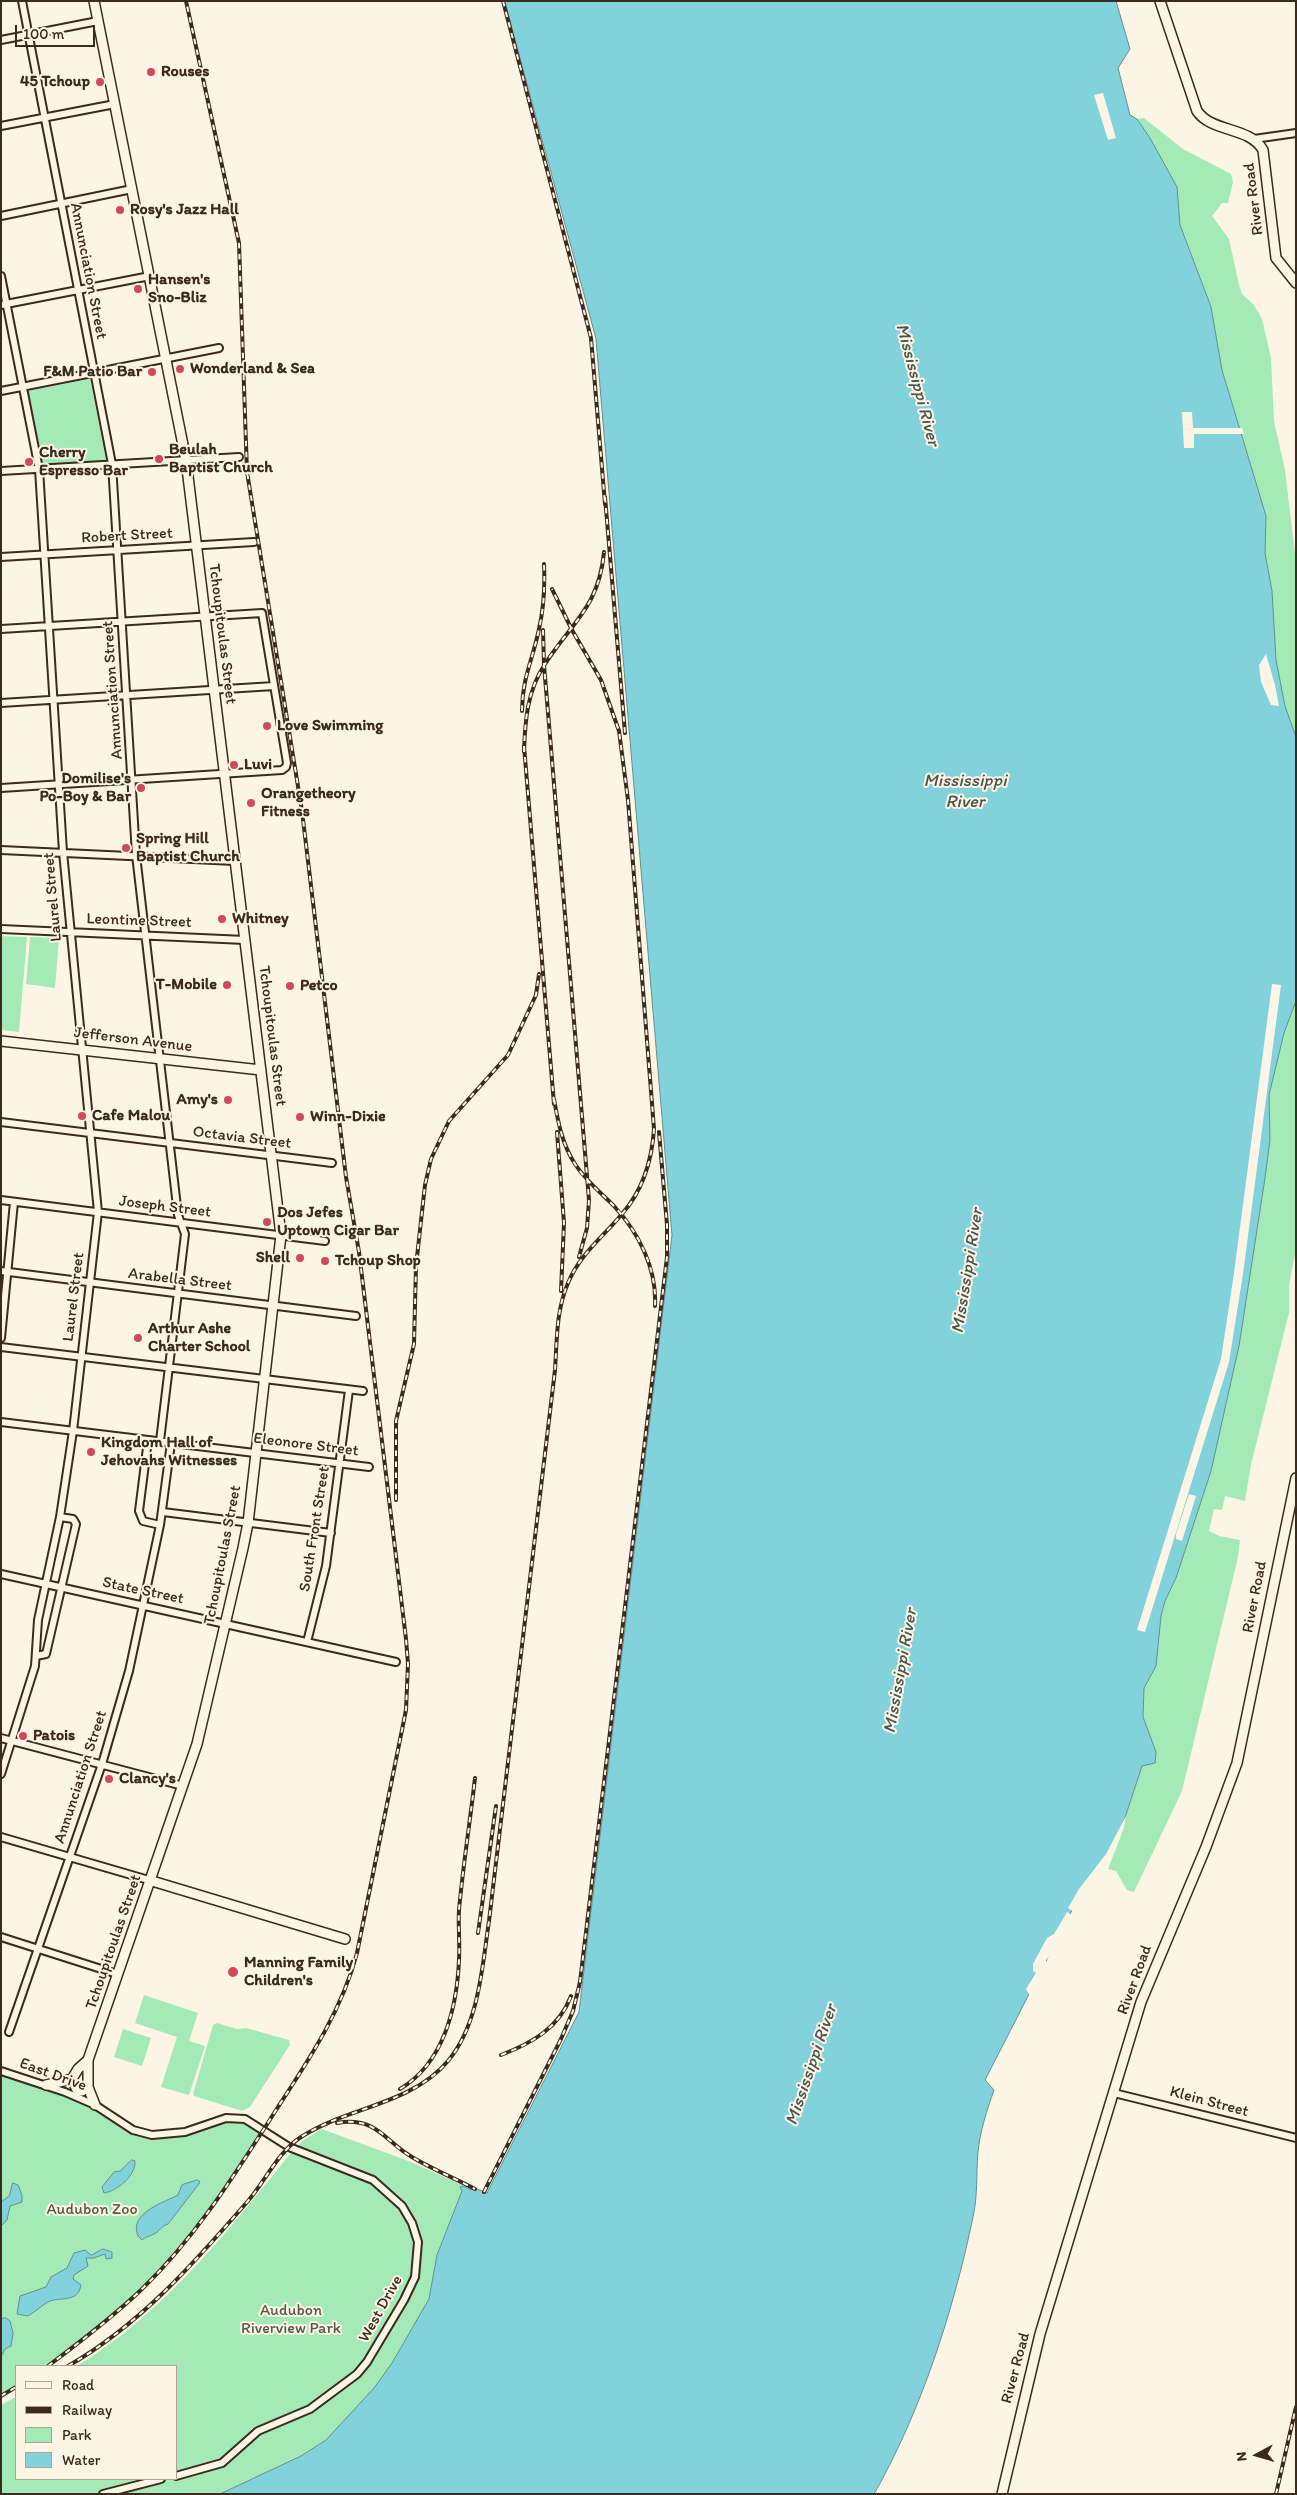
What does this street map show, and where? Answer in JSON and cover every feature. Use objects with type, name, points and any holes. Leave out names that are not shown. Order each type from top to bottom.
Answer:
[{"type":"street","name":"Annunciation Street","points":[[22,1],[112,464],[136,855],[159,1059],[181,1222],[185,1234],[160,1441]]},
{"type":"street","name":"Tchoupitoulas Street","points":[[94,1],[186,460],[281,1235],[248,1523],[197,1744],[152,1881],[88,2060],[88,2087],[95,2105]]},
{"type":"street","name":"River Road","points":[[1160,1],[1197,111],[1203,118],[1254,139],[1264,150],[1276,258],[1296,283]]},
{"type":"street","points":[[1,40],[98,21]]},
{"type":"street","points":[[1,126],[115,104]]},
{"type":"street","points":[[1254,139],[1296,133]]},
{"type":"street","points":[[1,216],[132,189]]},
{"type":"street","name":"Laurel Street","points":[[1,276],[4,304],[39,469],[63,852],[98,1212],[73,1431],[60,1517],[38,1620],[36,1656],[22,1712],[1,1774]]},
{"type":"street","points":[[4,304],[150,276]]},
{"type":"street","points":[[1,391],[219,348]]},
{"type":"street","points":[[1,471],[239,457]]},
{"type":"street","name":"Robert Street","points":[[1,557],[254,542]]},
{"type":"street","points":[[1,629],[262,613],[286,763],[285,769],[1,788]]},
{"type":"street","points":[[1,703],[274,686]]},
{"type":"street","points":[[1,850],[235,861]]},
{"type":"street","name":"Leontine Street","points":[[1,929],[245,940]]},
{"type":"street","name":"Jefferson Avenue","points":[[1,1041],[261,1070]]},
{"type":"street","name":"Octavia Street","points":[[1,1122],[332,1163]]},
{"type":"street","name":"Joseph Street","points":[[1,1200],[325,1241]]},
{"type":"street","points":[[1,1338],[9,1272],[14,1202]]},
{"type":"street","name":"Arabella Street","points":[[1,1271],[356,1316]]},
{"type":"street","points":[[1,1347],[363,1391]]},
{"type":"street","name":"South Front Street","points":[[307,1642],[326,1566],[349,1390]]},
{"type":"street","name":"Eleonore Street","points":[[1,1422],[369,1467]]},
{"type":"street","points":[[148,1440],[139,1510],[143,1521],[160,1526]]},
{"type":"street","name":"Annunciation Street","points":[[8,2032],[102,1764],[129,1671],[160,1526],[171,1442]]},
{"type":"street","name":"River Road","points":[[1002,2494],[1040,2334],[1141,2002],[1206,1847],[1237,1763],[1296,1478]]},
{"type":"street","points":[[162,1512],[331,1533]]},
{"type":"street","name":"Laurel Street","points":[[36,1656],[46,1654],[76,1524],[72,1519],[60,1517]]},
{"type":"street","name":"State Street","points":[[1,1574],[396,1662]]},
{"type":"street","points":[[1,1738],[183,1786]]},
{"type":"street","points":[[1,1837],[345,1939]]},
{"type":"street","points":[[1,1937],[118,1974]]},
{"type":"street","name":"Tchoupitoulas Street","points":[[72,2079],[78,2069],[88,2060]]},
{"type":"street","name":"East Drive","points":[[1,2071],[46,2085],[95,2105],[133,2130],[152,2135],[185,2132],[226,2118],[245,2120],[263,2131]]},
{"type":"street","points":[[46,2085],[72,2079],[76,2090],[82,2091],[88,2087]]},
{"type":"street","name":"Klein Street","points":[[1114,2093],[1296,2138]]},
{"type":"street","name":"West Drive","points":[[178,2475],[222,2463],[258,2431],[310,2409],[346,2383],[367,2362],[404,2300],[415,2277],[418,2242],[412,2224],[402,2206],[388,2191],[373,2180],[289,2147],[263,2131]]},
{"type":"street","points":[[103,2494],[158,2480]]},
{"type":"green space","points":[[1144,118],[1183,149],[1231,174],[1233,182],[1228,203],[1222,203],[1212,216],[1229,239],[1242,294],[1254,305],[1262,319],[1271,358],[1274,421],[1285,470],[1296,562],[1296,827],[1137,119]]},
{"type":"green space","points":[[90,379],[106,461],[42,465],[28,391]]},
{"type":"green space","points":[[1,936],[27,937],[19,1032],[1,1030]]},
{"type":"green space","points":[[30,937],[59,938],[55,988],[26,984]]},
{"type":"green space","points":[[1296,975],[1296,1249],[1289,1285],[1289,1313],[1251,1465],[1245,1501],[1225,1496],[1222,1510],[1214,1509],[1209,1531],[1219,1536],[1240,1540],[1238,1557],[1182,1791],[1134,1892],[1127,1890],[1116,1871],[1108,1869],[1124,1827],[1129,1722],[1158,1622],[1270,1086]]},
{"type":"green space","points":[[144,1995],[198,2013],[189,2041],[205,2046],[189,2095],[161,2087],[177,2037],[135,2023]]},
{"type":"green space","points":[[217,2023],[237,2029],[246,2028],[289,2040],[290,2045],[250,2107],[242,2111],[194,2096],[193,2094],[213,2025]]},
{"type":"green space","points":[[123,2029],[151,2038],[142,2066],[114,2057]]},
{"type":"green space","name":"Audubon Zoo","points":[[1,2071],[75,2096],[125,2126],[163,2135],[226,2118],[245,2119],[263,2131],[209,2211],[142,2289],[92,2333],[49,2365],[15,2365],[15,2388],[1,2396]]},
{"type":"green space","name":"Audubon Riverview Park","points":[[322,2129],[411,2162],[464,2186],[468,2217],[366,2446],[261,2475],[220,2494],[1,2494],[1,2405],[15,2398],[15,2480],[178,2480],[178,2365],[79,2365],[109,2345],[166,2296],[218,2241],[290,2154],[305,2139]]},
{"type":"water","name":"Mississippi River","points":[[505,1],[1116,1],[1130,49],[1118,68],[1130,115],[1137,119],[1150,138],[1177,187],[1180,225],[1211,307],[1222,370],[1266,516],[1265,553],[1272,591],[1276,660],[1285,706],[1296,737],[1296,1001],[1284,1033],[1269,1095],[1270,1140],[1239,1346],[1211,1471],[1176,1578],[1165,1601],[1161,1616],[1156,1666],[1144,1688],[1143,1717],[1156,1752],[1155,1763],[1142,1766],[1116,1845],[1086,1883],[985,2080],[994,2090],[980,2136],[975,2209],[956,2288],[921,2395],[907,2429],[874,2494],[220,2494],[301,2456],[326,2440],[374,2388],[392,2363],[429,2299],[437,2255],[462,2191],[460,2187],[463,2186],[471,2190],[475,2188],[487,2193],[579,2012],[672,1235],[596,339]]},
{"type":"water","points":[[132,2160],[135,2161],[134,2167],[125,2182],[104,2193],[102,2187],[114,2172],[120,2171]]},
{"type":"water","points":[[198,2180],[200,2182],[198,2185],[168,2224],[142,2240],[138,2236],[136,2228],[138,2221],[143,2215],[157,2205],[178,2195],[182,2185]]},
{"type":"water","points":[[13,2183],[18,2185],[22,2195],[22,2202],[10,2206],[7,2220],[1,2226],[1,2202],[9,2196]]},
{"type":"water","points":[[103,2249],[112,2252],[112,2258],[106,2259],[105,2254],[94,2258],[86,2258],[88,2266],[74,2275],[73,2279],[81,2285],[76,2295],[52,2300],[28,2316],[17,2314],[20,2296],[46,2287],[51,2277],[67,2268],[74,2253],[85,2250],[91,2255]]},
{"type":"water","points":[[6,2318],[10,2321],[13,2333],[11,2346],[5,2349],[1,2357],[1,2319]]},
{"type":"pier","points":[[1103,93],[1116,138],[1108,140],[1094,95]]},
{"type":"pier","points":[[1182,412],[1192,412],[1193,428],[1242,428],[1244,434],[1194,434],[1194,448],[1184,448]]},
{"type":"pier","points":[[1266,654],[1279,706],[1271,705],[1261,682],[1259,665]]},
{"type":"pier","points":[[1272,984],[1281,985],[1243,1274],[1229,1362],[1145,1632],[1137,1630],[1221,1359]]},
{"type":"pier","points":[[1189,1494],[1196,1496],[1182,1541],[1176,1539],[1176,1534]]},
{"type":"pier","points":[[1126,1816],[1115,1851],[1088,1884],[1074,1912],[1068,1908],[1079,1889],[1106,1854]]},
{"type":"pier","points":[[1067,1912],[1073,1916],[1057,1947],[1046,1960],[1046,1967],[1030,1996],[1026,1989],[1036,1973],[1033,1971],[1033,1964],[1047,1938],[1054,1934]]},
{"type":"railway","points":[[49,2365],[131,2299],[162,2269],[181,2247],[231,2179],[324,2033],[343,1994],[357,1953],[406,1710],[408,1664],[406,1639],[359,1252],[346,1177],[302,811],[247,472],[239,243],[186,1]]},
{"type":"railway","points":[[503,1],[591,338],[605,504]]},
{"type":"railway","points":[[605,497],[625,733]]},
{"type":"railway","points":[[524,752],[526,718],[534,685],[545,664],[590,601],[601,571],[604,552]]},
{"type":"railway","points":[[522,711],[526,678],[537,640],[542,613],[544,564]]},
{"type":"railway","points":[[70,2365],[119,2332],[165,2291],[208,2247],[255,2193],[279,2158],[293,2143],[319,2127],[397,2096],[433,2076],[448,2061],[458,2046],[473,2013],[478,1995],[489,1921],[555,1370],[561,1304],[568,1283],[579,1263],[636,1195],[649,1163],[654,1129],[628,800],[619,731],[601,680],[572,630],[552,589]]},
{"type":"railway","points":[[543,630],[544,665],[589,1200],[587,1228],[579,1257]]},
{"type":"railway","points":[[524,746],[554,1104]]},
{"type":"railway","points":[[396,1500],[396,1421],[414,1344],[416,1266],[425,1185],[431,1159],[449,1121],[508,1055],[536,995],[539,974]]},
{"type":"railway","points":[[554,1099],[564,1141],[575,1164],[588,1181],[623,1217],[645,1252],[653,1279],[655,1306]]},
{"type":"railway","points":[[557,1132],[564,1223],[561,1291]]},
{"type":"railway","points":[[484,2192],[561,2039],[573,2011],[580,1982],[667,1257],[667,1225],[659,1132]]},
{"type":"railway","points":[[400,2089],[415,2078],[428,2064],[445,2032],[451,2015],[458,1978],[459,1910],[475,1778]]},
{"type":"railway","points":[[478,1933],[496,1806]]},
{"type":"railway","points":[[501,2055],[534,2039],[552,2026],[566,2007],[571,1996]]},
{"type":"railway","points":[[337,2123],[362,2123],[371,2127],[427,2166],[475,2189]]},
{"type":"railway","points":[[1,2396],[15,2388]]},
{"type":"railway","points":[[1276,2494],[1296,2407]]},
{"type":"place","name":"Rouses","points":[[151,72]]},
{"type":"place","name":"45 Tchoup","points":[[100,82]]},
{"type":"place","name":"Rosy's Jazz Hall","points":[[120,210]]},
{"type":"place","name":"Hansen's Sno-Bliz","points":[[138,289]]},
{"type":"place","name":"Wonderland & Sea","points":[[180,369]]},
{"type":"place","name":"F&M Patio Bar","points":[[152,372]]},
{"type":"place","name":"Beulah Baptist Church","points":[[159,459]]},
{"type":"place","name":"Cherry Espresso Bar","points":[[29,462]]},
{"type":"place","name":"Love Swimming","points":[[267,726]]},
{"type":"place","name":"Luvi","points":[[234,765]]},
{"type":"place","name":"Domilise's Po-Boy & Bar","points":[[141,788]]},
{"type":"place","name":"Orangetheory Fitness","points":[[251,803]]},
{"type":"place","name":"Spring Hill Baptist Church","points":[[126,848]]},
{"type":"place","name":"Whitney","points":[[222,919]]},
{"type":"place","name":"T-Mobile","points":[[227,985]]},
{"type":"place","name":"Petco","points":[[290,986]]},
{"type":"place","name":"Amy's","points":[[228,1100]]},
{"type":"place","name":"Cafe Malou","points":[[82,1116]]},
{"type":"place","name":"Winn-Dixie","points":[[300,1117]]},
{"type":"place","name":"Dos Jefes Uptown Cigar Bar","points":[[267,1222]]},
{"type":"place","name":"Shell","points":[[300,1258]]},
{"type":"place","name":"Tchoup Shop","points":[[325,1261]]},
{"type":"place","name":"Arthur Ashe Charter School","points":[[138,1338]]},
{"type":"place","name":"Kingdom Hall of Jehovahs Witnesses","points":[[91,1452]]},
{"type":"place","name":"Patois","points":[[23,1736]]},
{"type":"place","name":"Clancy's","points":[[109,1779]]},
{"type":"place","name":"Manning Family Children's","points":[[233,1972]]}]
